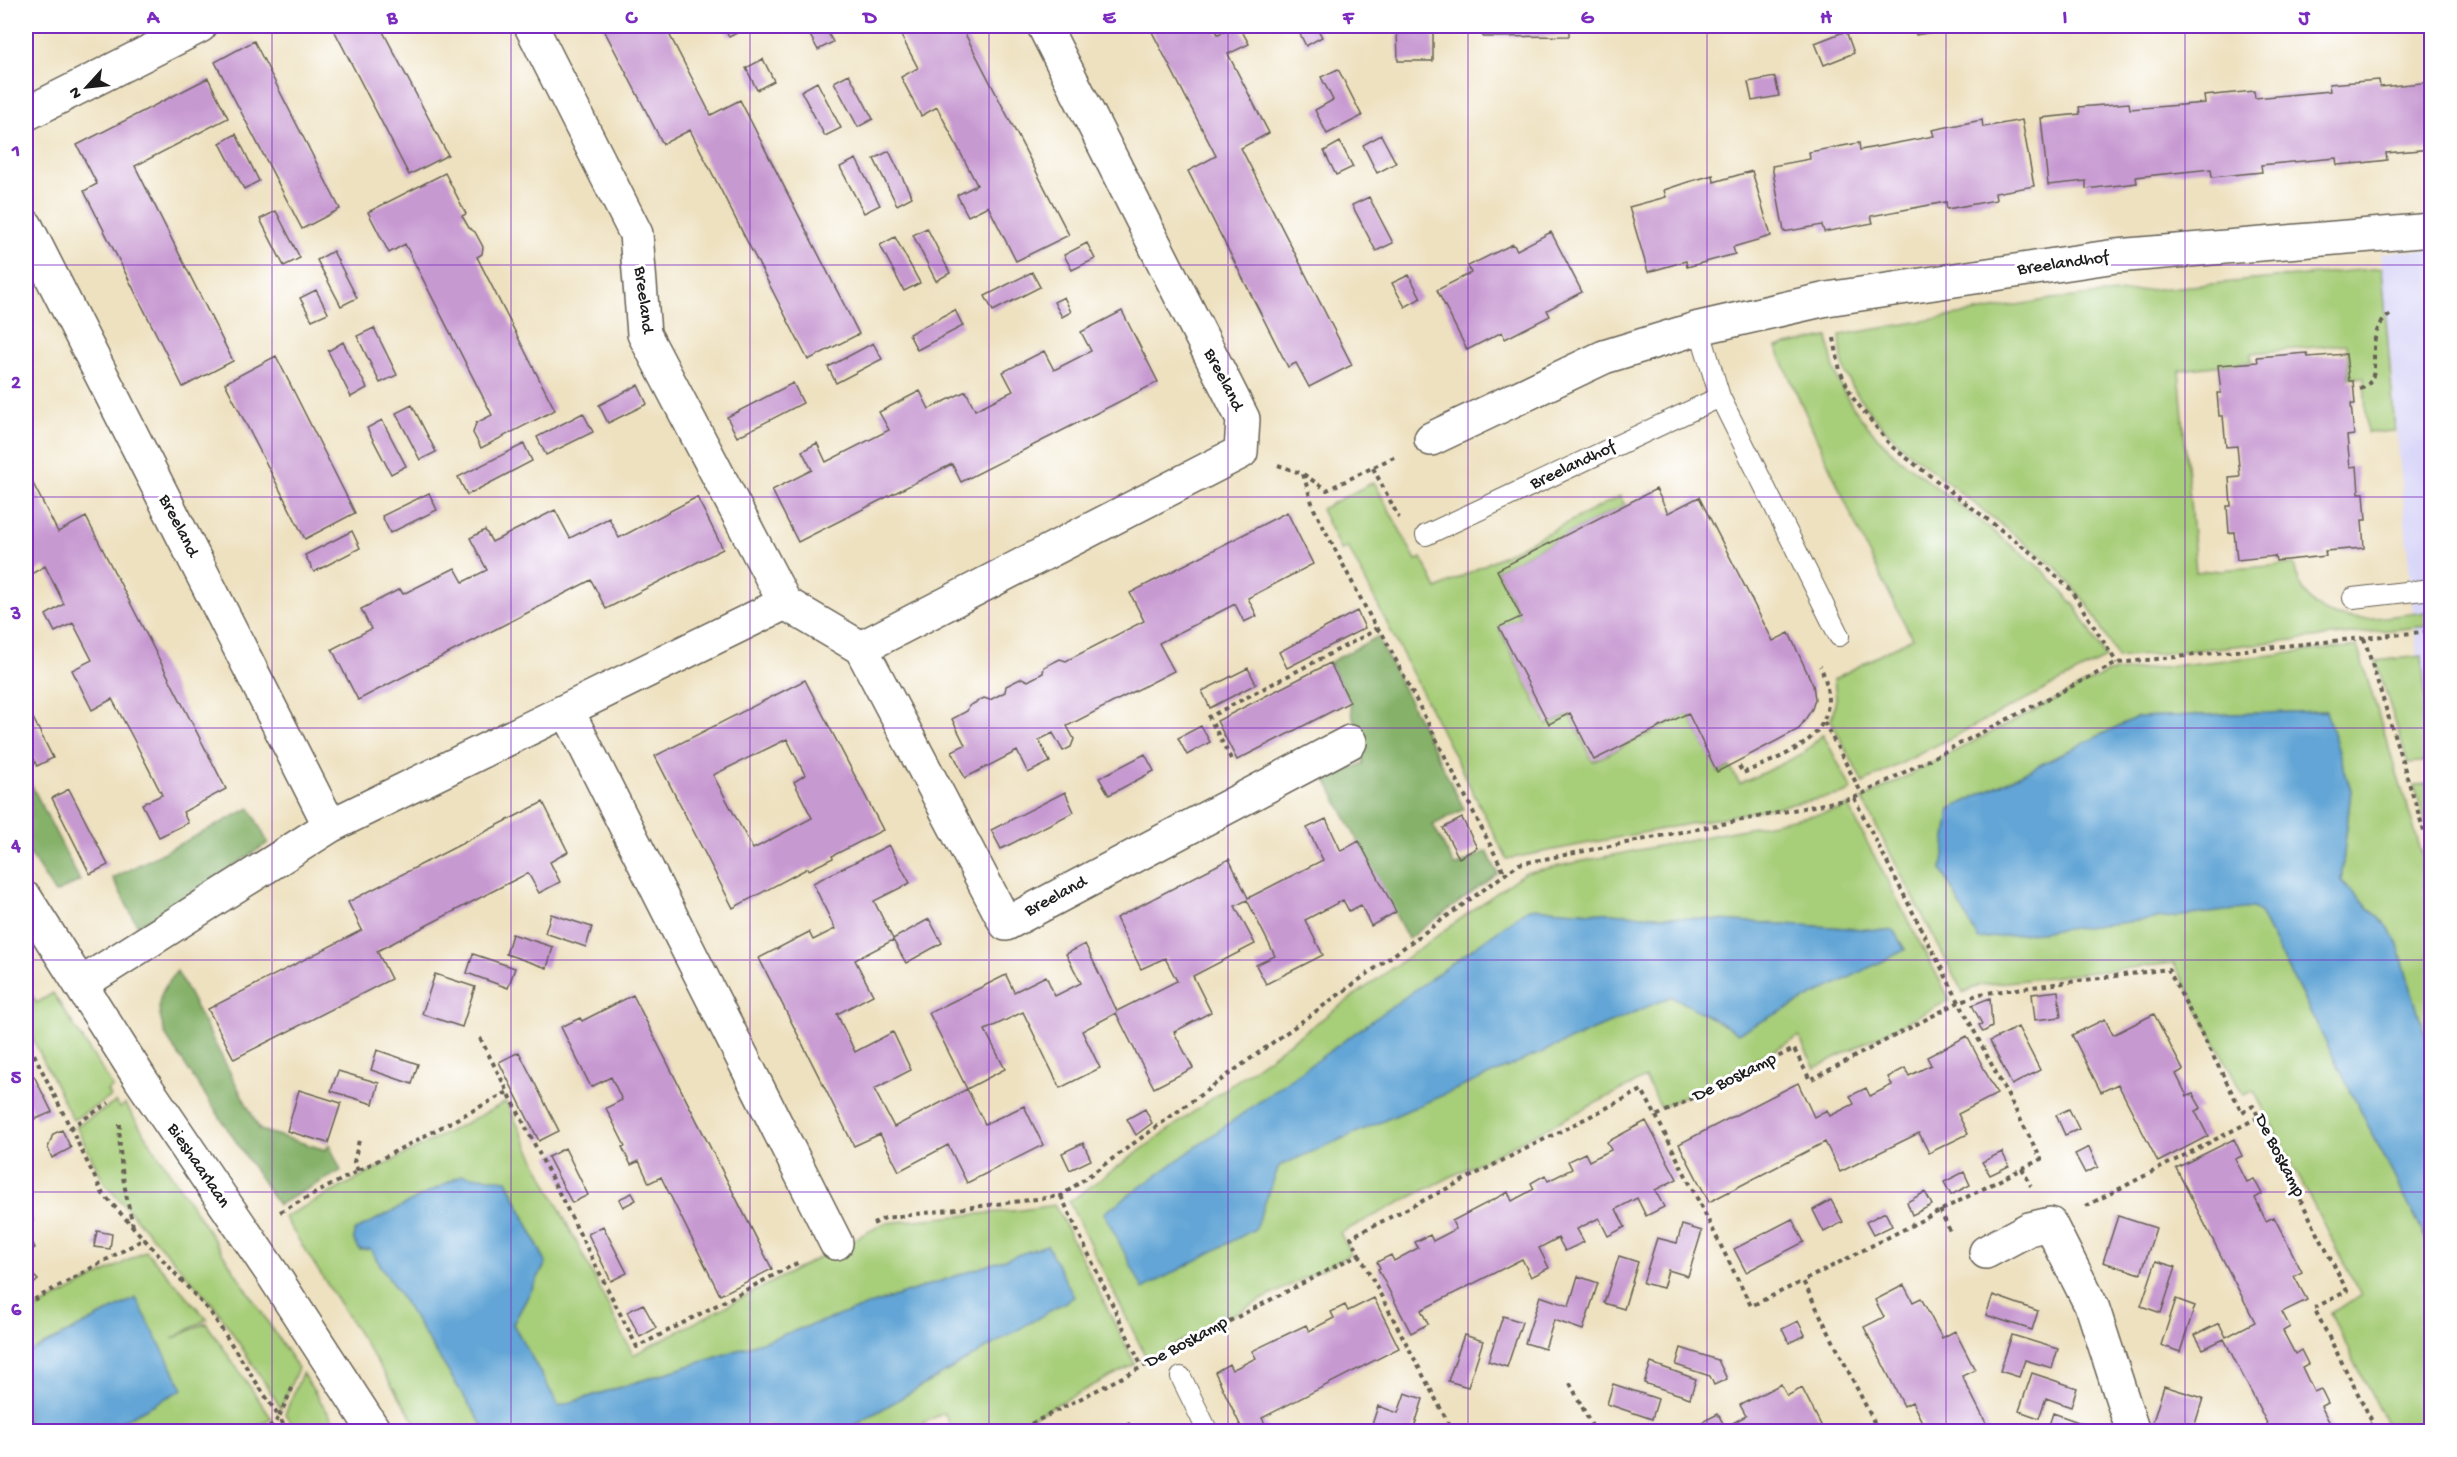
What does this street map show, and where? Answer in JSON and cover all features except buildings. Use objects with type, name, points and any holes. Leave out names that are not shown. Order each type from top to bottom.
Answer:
[{"type":"street","points":[[26,114],[200,26]]},
{"type":"street","name":"Breeland","points":[[531,26],[636,234],[644,334],[785,603]]},
{"type":"street","name":"Breeland","points":[[1044,26],[1243,419],[1241,452]]},
{"type":"street","name":"Breeland","points":[[26,226],[330,826]]},
{"type":"street","name":"Breelandhof","points":[[1431,439],[1604,357],[1699,328],[1827,299],[2116,256],[2432,230]]},
{"type":"street","points":[[81,984],[330,826],[785,603],[861,648],[1241,452]]},
{"type":"street","name":"Breeland","points":[[861,648],[1006,924],[1350,742]]},
{"type":"street","points":[[567,710],[836,1243]]},
{"type":"street","name":"Bieshaarlaan","points":[[26,899],[141,1080],[272,1273],[375,1431]]},
{"type":"street","points":[[1986,1252],[2029,1228],[2050,1224],[2093,1309],[2133,1431]]},
{"type":"lane","points":[[1699,328],[1720,397],[1839,636]]},
{"type":"lane","name":"Breelandhof","points":[[1426,535],[1720,397]]},
{"type":"lane","points":[[2354,598],[2432,589]]},
{"type":"lane","name":"De Boskamp","points":[[1181,1377],[1208,1431]]},
{"type":"path","points":[[1827,299],[1840,371],[1853,398],[1891,446],[2034,555],[2070,589],[2117,663]]},
{"type":"path","points":[[2360,390],[2367,387],[2375,373],[2373,345],[2375,334],[2383,319],[2391,314]]},
{"type":"path","points":[[1241,452],[1303,474],[1327,490],[1431,439]]},
{"type":"path","points":[[1373,468],[1398,517],[1426,535]]},
{"type":"path","points":[[1303,474],[1314,509],[1376,628],[1382,633],[1506,874]]},
{"type":"path","points":[[1250,795],[1209,717],[1376,628]]},
{"type":"path","points":[[480,1038],[637,1347],[885,1218],[1061,1196],[1519,864],[1854,798],[2117,663],[2432,631]]},
{"type":"path","points":[[1739,766],[1743,774],[1800,747],[1809,741],[1824,722],[1827,709],[1827,682],[1812,650],[1839,636]]},
{"type":"path","points":[[2364,638],[2432,857]]},
{"type":"path","points":[[1824,722],[1862,794]]},
{"type":"path","points":[[1453,1431],[1351,1237],[1642,1090],[1751,1306],[2041,1159],[1854,798]]},
{"type":"path","name":"De Boskamp","points":[[1656,1116],[1794,1049],[1809,1080],[1959,1002],[1979,994],[2168,969],[2242,1112],[2253,1106],[2348,1291],[2314,1308],[2373,1423],[2357,1431]]},
{"type":"path","points":[[26,1038],[103,1194],[211,1313],[288,1431]]},
{"type":"path","points":[[242,1232],[508,1092]]},
{"type":"path","points":[[70,1128],[110,1102]]},
{"type":"path","points":[[2050,1224],[2259,1117]]},
{"type":"path","points":[[120,1121],[119,1148],[122,1175],[133,1226]]},
{"type":"path","points":[[358,1171],[354,1162],[359,1140]]},
{"type":"path","points":[[1061,1196],[1142,1367]]},
{"type":"path","points":[[26,1304],[144,1239]]},
{"type":"path","name":"De Boskamp","points":[[1180,1347],[1359,1254]]},
{"type":"path","points":[[1803,1281],[1879,1431]]},
{"type":"path","name":"De Boskamp","points":[[1015,1431],[1152,1362]]},
{"type":"path","points":[[1570,1383],[1595,1431]]},
{"type":"path","points":[[261,1431],[273,1425],[279,1417]]},
{"type":"path","points":[[918,1431],[925,1428],[927,1431]]},
{"type":"shaded area","points":[[2431,249],[2432,793],[2429,793],[2381,253]]},
{"type":"green space","points":[[2382,268],[2395,431],[2367,433],[2364,377],[2349,378],[2347,344],[2251,353],[2251,362],[2179,370],[2196,572],[2294,564],[2302,588],[2313,603],[2328,613],[2346,618],[2365,619],[2428,612],[2429,626],[2118,658],[2088,605],[2058,569],[1906,450],[1862,401],[1848,379],[1842,360],[1840,335],[2052,299]]},
{"type":"green space","points":[[1828,337],[1833,365],[1845,395],[1880,440],[1900,459],[2044,571],[2076,607],[2106,658],[1863,783],[1831,720],[1836,699],[1834,679],[1912,638],[1866,548],[1776,347]]},
{"type":"green space","points":[[1374,482],[1416,560],[1422,558],[1437,589],[1620,496],[1625,505],[1497,570],[1520,617],[1499,628],[1547,725],[1570,715],[1593,762],[1688,714],[1718,772],[1730,767],[1740,784],[1804,753],[1823,734],[1852,790],[1844,794],[1507,859],[1348,547],[1341,551],[1321,509]]},
{"type":"green space","points":[[1377,637],[1464,809],[1433,825],[1455,867],[1487,851],[1498,874],[1408,939],[1327,781],[1364,763],[1350,704],[1330,662]]},
{"type":"green space","points":[[2357,646],[2431,883],[2431,1055],[2396,939],[2388,927],[2341,881],[2351,790],[2325,711],[2137,717],[1950,809],[1942,870],[2253,908],[2260,913],[2431,1249],[2431,1431],[2382,1431],[2388,1428],[2330,1313],[2361,1296],[2254,1091],[2243,1095],[2174,963],[1980,985],[1963,993],[1862,799],[2107,673]]},
{"type":"green space","points":[[2422,656],[2431,761],[2408,763],[2376,661]]},
{"type":"green space","points":[[26,774],[80,881],[55,893],[26,848]]},
{"type":"green space","points":[[2432,784],[2431,841],[2414,785]]},
{"type":"green space","points":[[1848,806],[1950,1000],[1815,1068],[1799,1037],[1661,1108],[1645,1078],[1340,1233],[1351,1254],[1147,1359],[1069,1202],[1524,873],[1843,809]],"holes":[[[1529,908],[1893,931],[1905,949],[1738,1033],[1672,996],[1279,1166],[1385,1014]]]},
{"type":"green space","points":[[250,808],[268,843],[157,916],[137,925],[113,878]]},
{"type":"green space","points":[[177,971],[260,1130],[326,1150],[329,1144],[341,1171],[278,1205],[166,1036],[159,1009],[161,994]]},
{"type":"green space","points":[[26,987],[37,1003],[53,993],[113,1087],[107,1091],[111,1097],[73,1120],[26,1025]]},
{"type":"green space","points":[[116,1102],[120,1108],[125,1104],[298,1368],[281,1408],[216,1308],[105,1184],[76,1126]]},
{"type":"green space","points":[[506,1102],[633,1355],[885,1223],[1055,1205],[1135,1364],[1005,1431],[953,1431],[944,1413],[907,1431],[845,1431],[1073,1297],[1047,1245],[711,1359],[559,1406],[513,1324],[546,1263],[507,1180],[359,1250],[370,1249],[486,1431],[421,1431],[284,1217]]},
{"type":"green space","points":[[146,1251],[207,1319],[172,1339],[206,1323],[272,1419],[247,1431],[104,1431],[182,1389],[136,1298],[26,1354],[26,1314]]},
{"type":"green space","points":[[302,1373],[340,1431],[297,1431],[285,1414]]},
{"type":"water","points":[[2326,711],[2351,790],[2341,881],[2388,927],[2396,939],[2431,1055],[2431,1249],[2260,913],[2253,908],[1978,939],[1942,870],[1950,809],[2137,717]]},
{"type":"water","points":[[1529,908],[1894,931],[1905,950],[1738,1033],[1672,996],[1279,1166],[1255,1229],[1143,1289],[1104,1213]]},
{"type":"water","points":[[462,1175],[507,1180],[546,1263],[513,1324],[559,1406],[711,1359],[1047,1245],[1074,1297],[845,1431],[784,1431],[765,1424],[751,1432],[486,1431],[370,1249],[360,1250],[354,1241],[354,1231]]},
{"type":"water","points":[[136,1298],[183,1389],[104,1431],[26,1431],[26,1354]]}]
